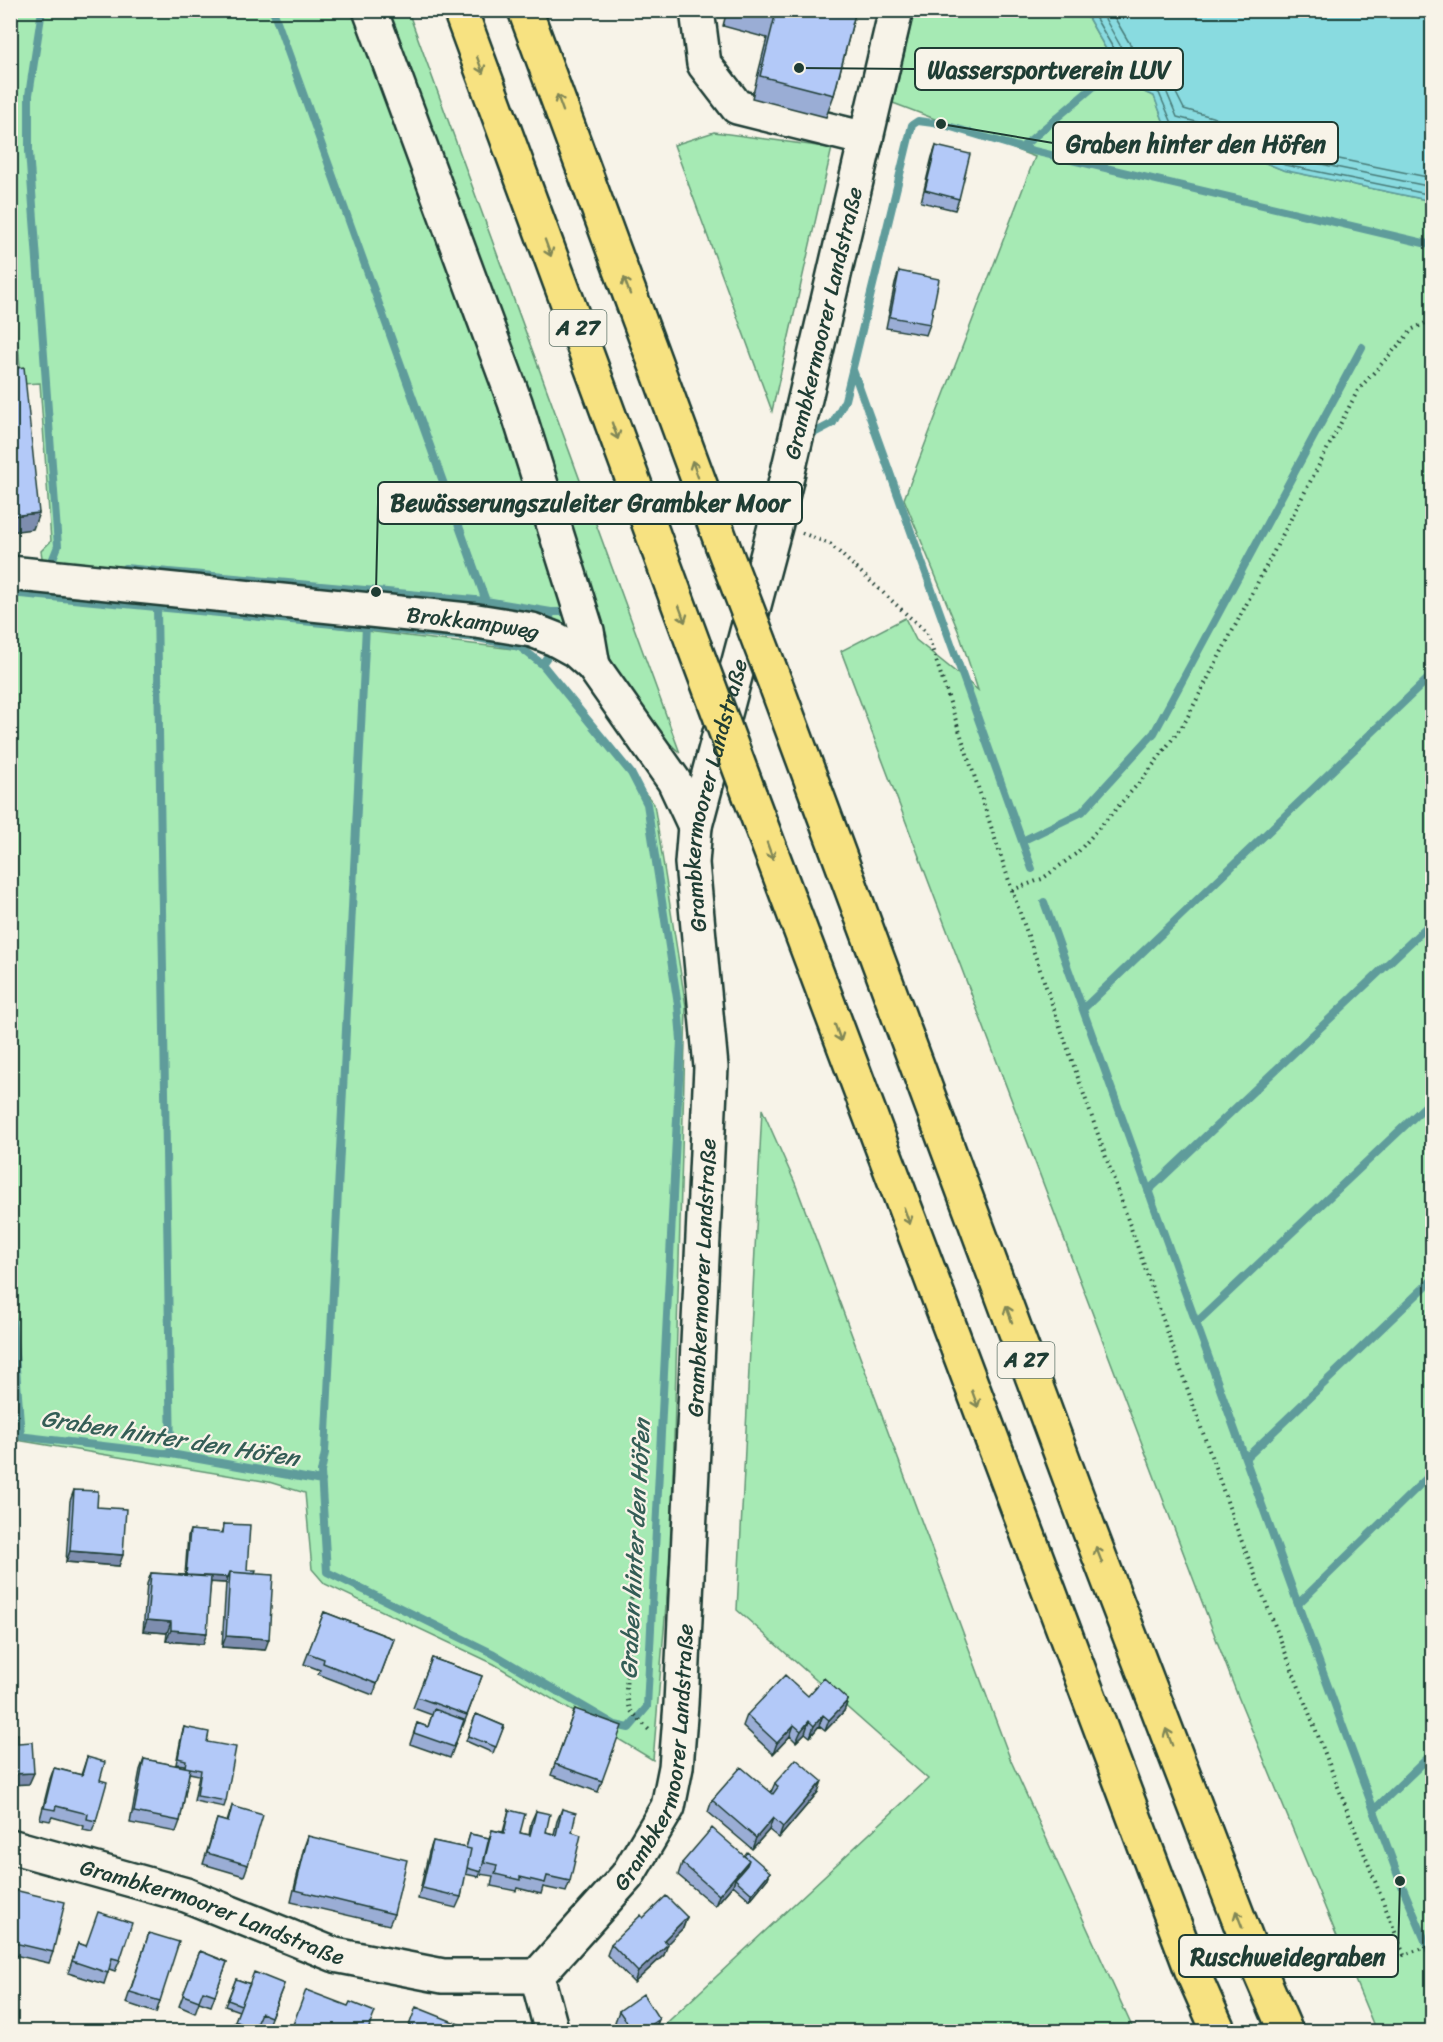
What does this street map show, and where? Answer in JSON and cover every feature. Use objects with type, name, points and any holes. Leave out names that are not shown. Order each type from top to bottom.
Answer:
[{"type":"highway","name":"A 27","points":[[460,10],[694,646],[1034,1557],[1192,1971],[1219,2031]]},
{"type":"highway","name":"A 27","points":[[525,10],[1090,1533],[1251,1951],[1286,2031]]},
{"type":"street","points":[[370,10],[515,402],[587,631],[592,666]]},
{"type":"street","points":[[697,10],[704,64],[737,107],[866,140]]},
{"type":"street","name":"Grambkermoorer Landstraße","points":[[10,1846],[186,1895],[335,1955],[443,1976],[537,1976],[627,1876],[668,1807],[676,1767],[682,1693],[711,1067],[692,863],[695,826],[776,523],[896,10]]},
{"type":"street","name":"Brokkampweg","points":[[10,573],[477,621],[532,630],[575,650],[592,666],[674,781],[695,826]]},
{"type":"street","points":[[537,1976],[552,2031]]},
{"type":"path","points":[[1012,890],[1042,879],[1077,853],[1145,776],[1185,722],[1358,390],[1413,329],[1432,320]]},
{"type":"path","points":[[776,523],[830,544],[927,633],[1012,890],[1235,1524],[1275,1621],[1404,1955],[1432,1945]]},
{"type":"path","points":[[632,1586],[626,1690],[630,1710],[642,1723]]},
{"type":"green space","points":[[10,11],[356,11],[507,421],[575,632],[44,570],[41,551],[51,541],[40,383],[22,384],[11,284]]},
{"type":"green space","points":[[379,11],[408,11],[680,753],[667,741],[634,700],[616,671],[601,639],[607,636],[591,589],[583,586]]},
{"type":"green space","points":[[914,11],[1084,11],[1121,72],[1142,91],[1154,96],[1166,128],[1204,138],[1283,170],[1432,201],[1432,2031],[1376,2031],[1237,1694],[841,651],[905,618],[916,640],[978,690],[959,633],[904,499],[1035,157],[893,103]]},
{"type":"green space","points":[[714,132],[832,148],[772,411],[674,145]]},
{"type":"green space","points":[[11,587],[529,651],[654,804],[686,1007],[671,1547],[653,1760],[494,1664],[325,1584],[312,1569],[305,1493],[269,1482],[11,1439]]},
{"type":"green space","points":[[762,1109],[795,1183],[1011,1761],[1134,2031],[657,2032],[928,1779],[737,1610]]},
{"type":"water","points":[[1084,11],[1414,11],[1432,21],[1432,201],[1283,170],[1204,138],[1166,128],[1154,96],[1142,91],[1122,72]]},
{"type":"building","points":[[754,10],[856,10],[834,95],[760,76],[775,16]]},
{"type":"building","points":[[936,146],[970,154],[959,199],[925,190]]},
{"type":"building","points":[[899,271],[939,279],[930,324],[890,317]]},
{"type":"building","points":[[24,367],[39,513],[10,516],[10,369]]},
{"type":"building","points":[[74,1490],[98,1491],[97,1507],[126,1509],[123,1555],[70,1551]]},
{"type":"building","points":[[224,1524],[250,1525],[247,1570],[256,1570],[255,1574],[230,1572],[228,1577],[186,1575],[190,1530],[223,1533]]},
{"type":"building","points":[[230,1572],[273,1575],[269,1639],[226,1636]]},
{"type":"building","points":[[151,1573],[211,1577],[207,1633],[171,1630],[171,1622],[147,1620]]},
{"type":"building","points":[[324,1612],[394,1639],[377,1684],[323,1663],[324,1659],[308,1653]]},
{"type":"building","points":[[432,1658],[482,1676],[467,1715],[417,1697]]},
{"type":"building","points":[[785,1675],[808,1696],[824,1678],[848,1700],[829,1720],[823,1715],[814,1726],[809,1721],[801,1731],[794,1725],[777,1743],[747,1715]]},
{"type":"building","points":[[434,1709],[464,1720],[454,1747],[414,1733],[417,1723],[428,1727]]},
{"type":"building","points":[[575,1709],[622,1726],[602,1781],[555,1764]]},
{"type":"building","points":[[476,1714],[504,1726],[496,1747],[468,1736]]},
{"type":"building","points":[[184,1727],[209,1732],[207,1742],[236,1747],[226,1801],[197,1796],[201,1770],[185,1767],[186,1760],[178,1758]]},
{"type":"building","points":[[10,1734],[18,1734],[18,1743],[32,1742],[34,1773],[10,1774]]},
{"type":"building","points":[[87,1757],[105,1762],[100,1780],[107,1782],[96,1821],[87,1819],[88,1814],[56,1806],[55,1810],[44,1808],[54,1768],[82,1775]]},
{"type":"building","points":[[144,1759],[190,1768],[180,1821],[134,1812]]},
{"type":"building","points":[[796,1759],[822,1781],[783,1827],[773,1818],[756,1838],[712,1800],[741,1767],[773,1794],[778,1787],[775,1783]]},
{"type":"building","points":[[232,1806],[263,1815],[248,1865],[207,1853],[217,1819],[228,1822]]},
{"type":"building","points":[[562,1809],[576,1813],[572,1832],[581,1835],[570,1881],[547,1876],[545,1883],[520,1877],[520,1880],[495,1874],[497,1865],[484,1862],[492,1830],[504,1833],[509,1810],[525,1814],[520,1833],[530,1835],[536,1811],[550,1814],[546,1832],[556,1835]]},
{"type":"building","points":[[712,1828],[749,1860],[719,1895],[682,1863]]},
{"type":"building","points":[[470,1834],[489,1838],[481,1872],[467,1868],[471,1849],[466,1848]]},
{"type":"building","points":[[308,1836],[407,1860],[394,1914],[295,1890]]},
{"type":"building","points":[[433,1841],[471,1849],[461,1897],[422,1888]]},
{"type":"building","points":[[747,1852],[770,1872],[752,1894],[735,1879],[747,1865],[749,1860],[744,1856]]},
{"type":"building","points":[[10,1889],[65,1902],[53,1952],[10,1942]]},
{"type":"building","points":[[666,1896],[687,1917],[664,1940],[668,1944],[638,1972],[611,1944],[641,1915],[643,1918]]},
{"type":"building","points":[[98,1912],[132,1923],[120,1960],[112,1958],[108,1973],[72,1961],[78,1943],[86,1946]]},
{"type":"building","points":[[149,1933],[179,1942],[160,2001],[130,1992]]},
{"type":"building","points":[[200,1951],[227,1962],[215,1995],[203,1991],[199,2001],[183,1995]]},
{"type":"building","points":[[254,1972],[284,1984],[271,2017],[261,2013],[254,2029],[235,2021]]},
{"type":"building","points":[[236,1979],[250,1984],[241,2005],[228,2000]]},
{"type":"building","points":[[306,1990],[348,2006],[350,2002],[375,2012],[369,2027],[377,2030],[291,2030]]},
{"type":"building","points":[[643,1994],[659,2019],[641,2031],[633,2031],[619,2011]]},
{"type":"building","points":[[416,2007],[471,2029],[470,2031],[407,2031]]},
{"type":"waterway","points":[[42,10],[29,95],[29,151],[58,546],[52,561]]},
{"type":"waterway","points":[[273,10],[486,601]]},
{"type":"waterway","name":"Graben hinter den Höfen","points":[[814,433],[833,423],[845,400],[912,125],[918,121],[941,124],[1021,148],[1124,61]]},
{"type":"waterway","points":[[1021,148],[1432,245]]},
{"type":"waterway","points":[[1022,841],[1082,812],[1154,733],[1362,347]]},
{"type":"waterway","points":[[853,370],[1032,869]]},
{"type":"waterway","points":[[125,568],[486,601],[551,612]]},
{"type":"waterway","points":[[10,593],[478,638],[520,647],[542,664]]},
{"type":"waterway","points":[[157,608],[171,1454]]},
{"type":"waterway","name":"Graben hinter den Höfen","points":[[550,618],[551,612],[574,612]]},
{"type":"waterway","name":"Graben hinter den Höfen","points":[[366,626],[325,1453],[321,1472],[327,1572],[492,1653],[615,1725],[629,1728],[647,1707],[681,1040],[678,1005],[647,804],[631,773],[542,664],[547,657]]},
{"type":"waterway","points":[[1083,1009],[1432,675]]},
{"type":"waterway","points":[[1044,902],[1305,1624],[1400,1881],[1432,1957]]},
{"type":"waterway","points":[[1150,1189],[1432,922]]},
{"type":"waterway","points":[[1197,1322],[1432,1100]]},
{"type":"waterway","points":[[1246,1458],[1432,1280]]},
{"type":"waterway","points":[[10,1287],[21,1436]]},
{"type":"waterway","name":"Graben hinter den Höfen","points":[[10,1435],[171,1454],[322,1481]]},
{"type":"waterway","points":[[1298,1604],[1432,1473]]},
{"type":"waterway","points":[[1375,1809],[1432,1754]]},
{"type":"place","name":"Wassersportverein LUV","points":[[799,68]]},
{"type":"place","name":"Graben hinter den Höfen","points":[[941,124]]},
{"type":"place","name":"Bewässerungszuleiter Grambker Moor","points":[[376,592]]},
{"type":"place","name":"Ruschweidegraben","points":[[1400,1881]]}]
